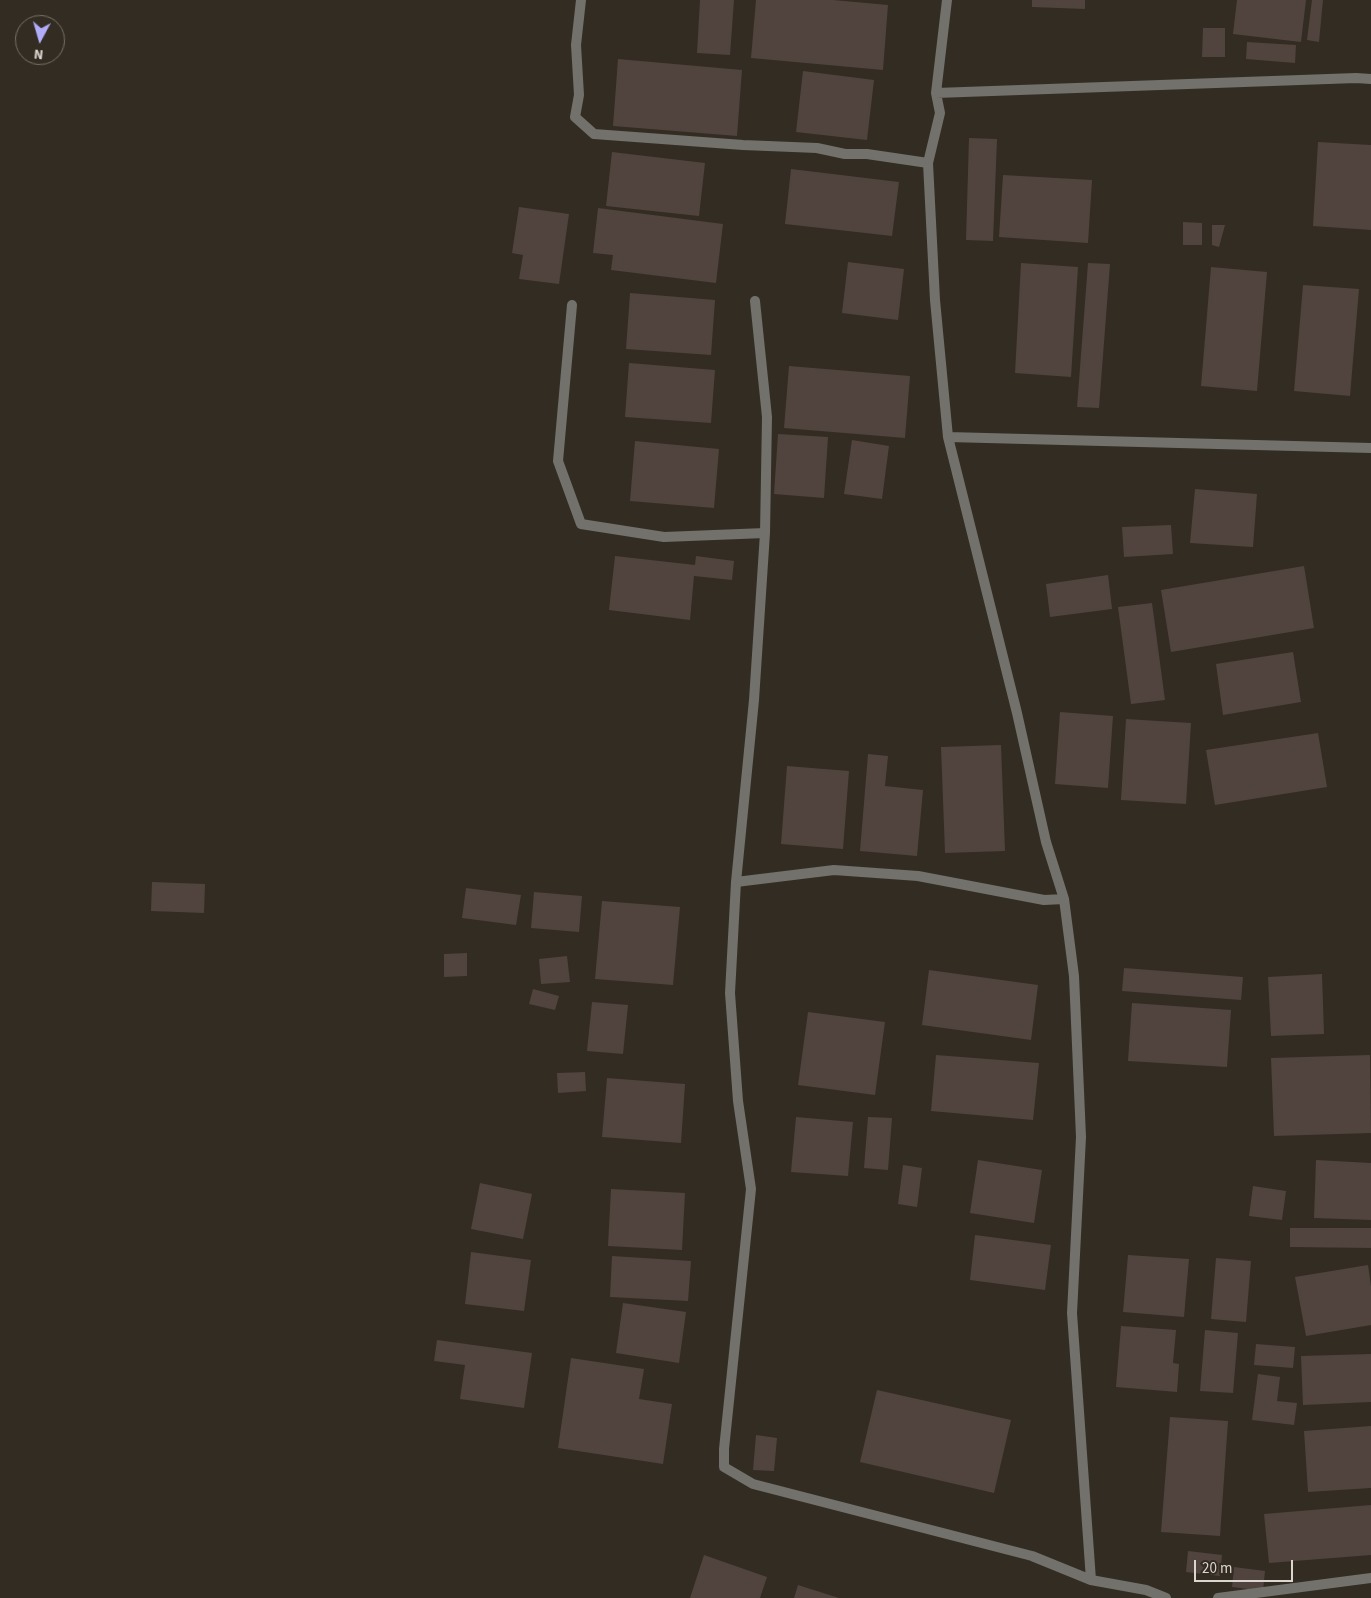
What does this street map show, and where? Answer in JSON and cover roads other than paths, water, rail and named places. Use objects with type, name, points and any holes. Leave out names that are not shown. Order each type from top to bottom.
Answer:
[{"type":"street","points":[[581,0],[576,45],[579,95],[575,117],[594,134],[743,145],[817,148],[845,154],[867,154],[928,162]]},
{"type":"street","points":[[947,0],[936,93],[940,113],[928,162],[935,300],[948,437],[1017,713],[1046,842],[1064,899],[1074,976],[1081,1137],[1072,1313],[1091,1580]]},
{"type":"street","points":[[936,93],[1371,79]]},
{"type":"street","points":[[755,301],[767,417],[765,533],[754,700],[736,882],[730,993],[738,1101],[752,1189],[724,1448],[724,1467],[753,1484],[1032,1556],[1091,1580],[1146,1590],[1166,1598]]},
{"type":"street","points":[[572,305],[558,461],[581,524],[664,537],[765,533]]},
{"type":"street","points":[[948,437],[1371,448]]},
{"type":"street","points":[[736,882],[834,870],[918,876],[1044,900],[1064,899]]},
{"type":"street","points":[[1218,1598],[1371,1578]]}]
